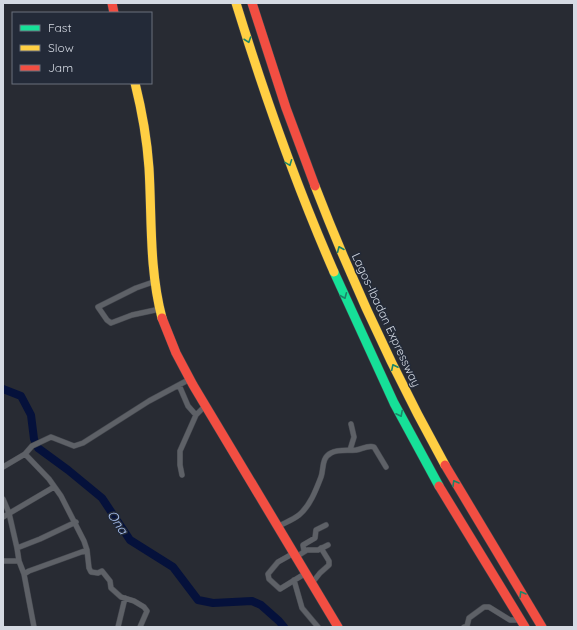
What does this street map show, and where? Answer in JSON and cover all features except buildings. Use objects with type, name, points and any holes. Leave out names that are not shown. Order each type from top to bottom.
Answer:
[{"type":"highway","points":[[236,3],[284,148],[316,230],[348,305],[416,446],[523,624]]},
{"type":"highway","name":"Lagos-Ibadan Expressway","points":[[252,3],[276,79],[309,173],[375,328],[439,456],[542,627]]},
{"type":"highway","points":[[135,84],[144,123],[156,281],[160,309],[170,341],[205,406],[338,627]]},
{"type":"street","points":[[156,281],[136,288],[98,307],[107,320],[111,323],[132,315],[160,309]]},
{"type":"street","points":[[3,466],[25,454],[32,446],[51,437],[74,446],[83,443],[150,401],[190,379]]},
{"type":"street","points":[[179,385],[188,406],[196,415]]},
{"type":"street","points":[[182,475],[180,451],[196,415],[205,406]]},
{"type":"street","points":[[350,450],[354,437],[351,424]]},
{"type":"street","points":[[277,527],[299,515],[307,505],[321,475],[323,462],[332,452],[370,446],[374,447],[386,467]]},
{"type":"street","points":[[25,454],[49,479],[76,522],[87,550],[89,568],[91,572],[98,573],[102,571],[110,581],[111,588],[120,597],[134,601],[146,609],[147,611],[140,627]]},
{"type":"street","points":[[3,517],[54,487]]},
{"type":"street","points":[[3,498],[9,513],[19,561],[24,574],[34,627]]},
{"type":"street","points":[[17,548],[76,522]]},
{"type":"street","points":[[304,551],[303,545],[315,538],[316,530],[326,525]]},
{"type":"street","points":[[306,573],[280,589],[276,587],[269,579],[268,574],[278,562],[304,551],[321,548],[328,545]]},
{"type":"street","points":[[312,583],[329,565],[321,548]]},
{"type":"street","points":[[24,574],[87,550]]},
{"type":"street","points":[[3,561],[19,561]]},
{"type":"street","points":[[294,580],[302,608],[318,627]]},
{"type":"street","points":[[118,627],[125,598]]},
{"type":"street","points":[[464,627],[467,626],[469,618],[484,607],[488,607],[510,620],[523,624]]},
{"type":"waterway","name":"Ona","points":[[3,389],[21,396],[31,415],[34,439],[38,448],[102,498],[130,540],[173,567],[198,600],[213,603],[252,601],[261,605],[284,627]]},
{"type":"traffic: fast","points":[[334,272],[394,403],[439,486]]},
{"type":"traffic: slow","points":[[236,3],[281,139],[334,272]]},
{"type":"traffic: slow","points":[[135,84],[147,146],[153,262],[162,318]]},
{"type":"traffic: slow","points":[[315,186],[375,328],[445,465]]},
{"type":"traffic: jam","points":[[112,3],[114,12]]},
{"type":"traffic: jam","points":[[252,3],[286,108],[315,186]]},
{"type":"traffic: jam","points":[[162,318],[176,353],[193,385],[338,627]]},
{"type":"traffic: jam","points":[[445,465],[542,627]]},
{"type":"traffic: jam","points":[[439,486],[525,627]]}]
